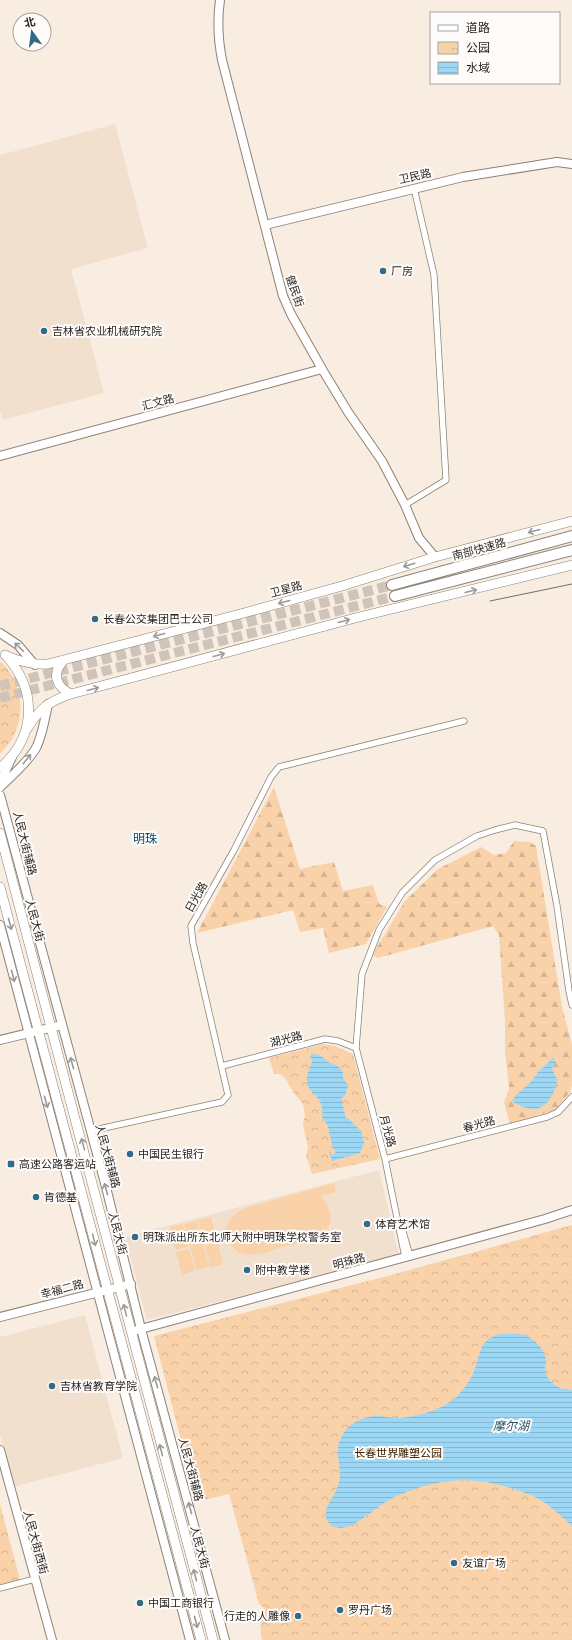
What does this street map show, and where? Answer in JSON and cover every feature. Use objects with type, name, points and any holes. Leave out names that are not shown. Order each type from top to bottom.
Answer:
[{"type":"highway","name":"南部快速路","points":[[392,585],[572,536]]},
{"type":"highway","points":[[394,596],[572,550]]},
{"type":"main road","name":"卫星路","points":[[3,654],[20,662],[35,665],[48,664],[342,586],[435,557],[572,521]]},
{"type":"main road","points":[[0,769],[13,756],[27,729],[41,710],[56,699],[359,618],[572,565]]},
{"type":"main road","points":[[3,654],[16,668],[23,683],[29,705],[27,729]]},
{"type":"main road","points":[[64,660],[58,668],[56,674],[60,686],[71,694]]},
{"type":"main road","name":"人民大街","points":[[0,833],[213,1640]]},
{"type":"main road","name":"人民大街","points":[[0,887],[106,1289],[201,1640]]},
{"type":"street","name":"健民街","points":[[220,0],[218,38],[222,60],[283,296],[291,314],[322,369],[348,412],[382,461],[420,538],[435,557]]},
{"type":"street","name":"卫民路","points":[[265,225],[463,177],[557,162],[572,164]]},
{"type":"street","points":[[405,505],[446,480],[434,275],[414,188]]},
{"type":"street","name":"汇文路","points":[[0,456],[322,369]]},
{"type":"street","points":[[0,633],[18,645],[35,665]]},
{"type":"street","points":[[0,787],[20,768],[36,747],[44,725],[48,704]]},
{"type":"street","name":"日光路","points":[[90,1131],[222,1102],[228,1095],[193,943],[191,926],[234,850],[271,777],[279,766],[464,721]]},
{"type":"street","points":[[0,787],[1,781],[13,756]]},
{"type":"street","name":"人民大街辅路","points":[[0,795],[225,1640]]},
{"type":"street","name":"月光路","points":[[408,1256],[399,1233],[398,1219],[385,1159],[356,1048],[362,974],[379,930],[402,893],[435,860],[477,836],[515,825],[544,831],[572,1005]]},
{"type":"street","points":[[0,925],[190,1640]]},
{"type":"street","points":[[0,1040],[62,1025]]},
{"type":"street","name":"湖光路","points":[[222,1066],[325,1039],[338,1041],[356,1048]]},
{"type":"street","name":"春光路","points":[[385,1159],[547,1117],[558,1112],[572,1097]]},
{"type":"street","name":"明珠路","points":[[131,1332],[141,1328],[545,1219],[572,1210]]},
{"type":"street","name":"幸福二路","points":[[0,1317],[106,1289],[131,1284]]},
{"type":"street","name":"人民大街西街","points":[[0,1450],[52,1640]]},
{"type":"street","points":[[0,1588],[35,1579]]},
{"type":"shaded area","name":"吉林省农业机械研究院","points":[[115,124],[148,248],[71,269],[104,393],[3,420],[0,411],[0,155]]},
{"type":"shaded area","points":[[379,1170],[399,1255],[147,1320],[125,1237]]},
{"type":"shaded area","name":"吉林省教育学院","points":[[85,1315],[123,1458],[13,1487],[0,1434],[0,1337]]},
{"type":"green space","points":[[0,661],[13,678],[17,687],[20,697],[20,708],[17,729],[11,741],[0,754]]},
{"type":"green space","points":[[274,787],[300,869],[334,862],[343,891],[373,885],[379,904],[387,907],[366,944],[329,953],[323,928],[300,932],[293,910],[197,933]]},
{"type":"green space","points":[[514,841],[530,842],[536,846],[562,1007],[572,1044],[572,1085],[570,1092],[555,1110],[510,1124],[504,1103],[509,1088],[505,1052],[505,1021],[499,935],[493,926],[378,958],[372,955],[405,901],[438,869],[481,847],[494,855],[506,853]]},
{"type":"green space","points":[[323,1044],[335,1046],[353,1054],[380,1159],[312,1174],[306,1155],[308,1147],[303,1124],[305,1115],[303,1104],[293,1092],[285,1078],[280,1074],[274,1074],[269,1058]]},
{"type":"green space","points":[[334,1183],[336,1192],[321,1196],[328,1206],[331,1218],[328,1228],[318,1237],[307,1242],[286,1246],[255,1255],[240,1253],[231,1245],[227,1237],[226,1229],[231,1217],[237,1212],[249,1207]]},
{"type":"green space","points":[[211,1217],[217,1240],[204,1243],[198,1220]]},
{"type":"green space","points":[[197,1221],[202,1244],[189,1247],[184,1224]]},
{"type":"green space","points":[[183,1224],[188,1247],[175,1250],[170,1227]]},
{"type":"green space","name":"长春世界雕塑公园","points":[[572,1225],[572,1640],[262,1640],[261,1624],[265,1609],[259,1604],[229,1494],[197,1502],[154,1336],[391,1275]]},
{"type":"green space","points":[[218,1242],[223,1264],[210,1268],[205,1245]]},
{"type":"green space","points":[[203,1244],[209,1267],[196,1270],[190,1247]]},
{"type":"green space","points":[[189,1249],[195,1271],[182,1275],[176,1252]]},
{"type":"green space","points":[[0,1504],[20,1580],[0,1586]]},
{"type":"water","points":[[312,1053],[321,1056],[328,1062],[338,1066],[343,1072],[343,1078],[348,1086],[345,1096],[341,1098],[346,1118],[349,1119],[361,1131],[364,1143],[360,1153],[332,1161],[329,1151],[333,1155],[336,1152],[332,1146],[328,1127],[322,1117],[320,1101],[312,1092],[307,1081],[308,1072],[313,1060],[310,1057]]},
{"type":"water","points":[[553,1058],[556,1062],[552,1068],[557,1084],[546,1104],[539,1108],[532,1109],[512,1101],[516,1095],[531,1082],[538,1072]]},
{"type":"water","name":"摩尔湖","points":[[499,1334],[521,1334],[533,1340],[541,1347],[545,1356],[546,1374],[551,1382],[563,1389],[572,1390],[572,1526],[551,1507],[534,1497],[499,1485],[470,1480],[455,1480],[426,1485],[391,1499],[352,1525],[342,1528],[331,1525],[326,1517],[326,1513],[340,1478],[338,1451],[341,1438],[348,1428],[357,1421],[368,1417],[380,1416],[399,1418],[412,1416],[432,1411],[450,1402],[461,1392],[470,1380],[484,1344],[487,1340]]},
{"type":"tunnel","points":[[0,686],[392,585]]},
{"type":"tunnel","points":[[0,698],[395,596]]},
{"type":"tram line","points":[[490,601],[572,584]]},
{"type":"place","name":"厂房","points":[[383,271]]},
{"type":"place","name":"吉林省农业机械研究院","points":[[44,331]]},
{"type":"place","name":"长春公交集团巴士公司","points":[[95,619]]},
{"type":"place","name":"中国民生银行","points":[[130,1154]]},
{"type":"place","name":"高速公路客运站","points":[[11,1164]]},
{"type":"place","name":"肯德基","points":[[36,1197]]},
{"type":"place","name":"体育艺术馆","points":[[367,1224]]},
{"type":"place","name":"明珠派出所东北师大附中明珠学校警务室","points":[[135,1237]]},
{"type":"place","name":"附中教学楼","points":[[247,1270]]},
{"type":"place","name":"吉林省教育学院","points":[[52,1386]]},
{"type":"place","name":"友谊广场","points":[[454,1563]]},
{"type":"place","name":"中国工商银行","points":[[140,1603]]},
{"type":"place","name":"罗丹广场","points":[[340,1610]]},
{"type":"place","name":"行走的人雕像","points":[[298,1616]]},
{"type":"district","name":"明珠","points":[[145,839]]}]
